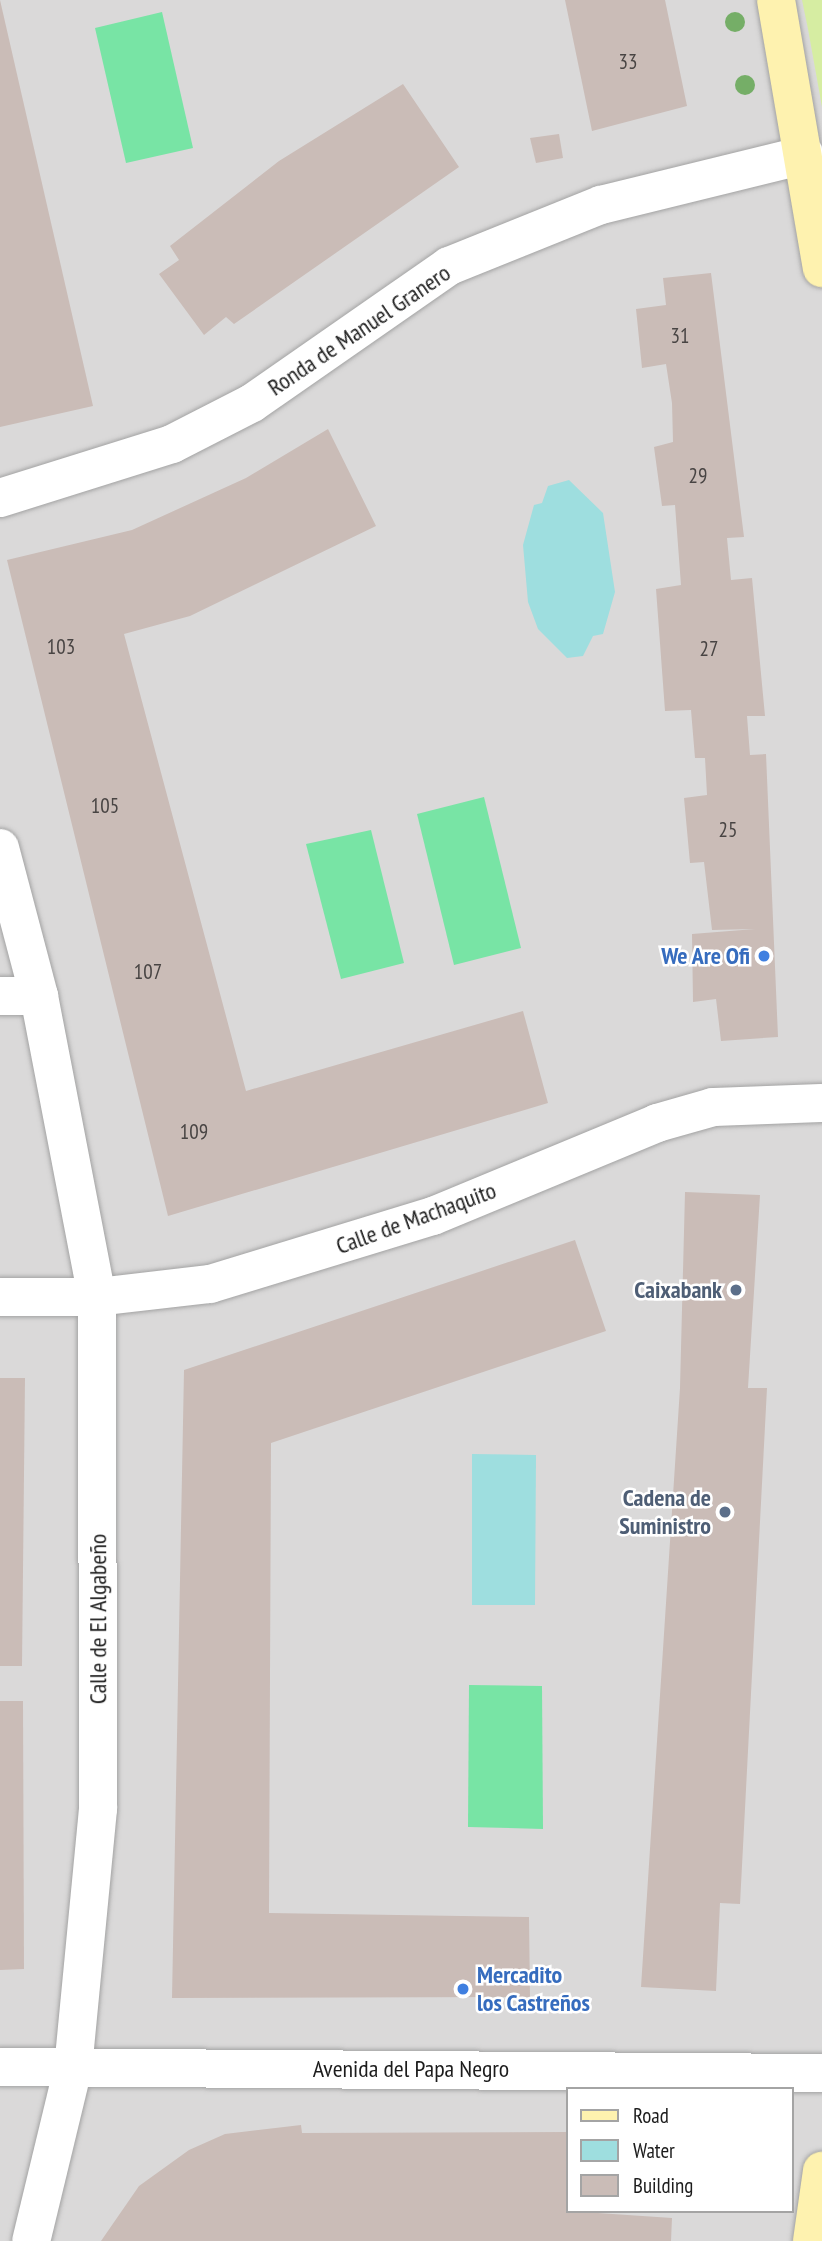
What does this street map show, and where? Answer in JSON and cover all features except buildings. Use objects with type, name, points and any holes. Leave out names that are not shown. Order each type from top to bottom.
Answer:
[{"type":"street","points":[[776,0],[805,155],[822,268]]},
{"type":"street","name":"Ronda de Manuel Granero","points":[[0,498],[172,444],[252,403],[449,266],[601,205],[805,155]]},
{"type":"street","name":"Calle de El Algabeño","points":[[0,848],[39,996],[97,1297],[99,1809],[73,2068],[32,2241]]},
{"type":"street","points":[[0,996],[39,996]]},
{"type":"street","name":"Calle de Machaquito","points":[[0,1297],[97,1297],[210,1284],[328,1251],[713,1107],[822,1103]]},
{"type":"street","name":"Avenida del Papa Negro","points":[[0,2067],[822,2073]]},
{"type":"street","points":[[812,2241],[822,2171]]},
{"type":"shaded area","points":[[0,0],[822,0],[822,2241],[0,2241]]},
{"type":"green space","points":[[802,0],[822,0],[822,107],[808,29]]},
{"type":"green space","points":[[162,12],[193,148],[126,163],[95,28]]},
{"type":"green space","points":[[484,797],[521,948],[454,965],[417,814]]},
{"type":"green space","points":[[371,830],[404,963],[341,979],[306,844]]},
{"type":"green space","points":[[469,1685],[542,1686],[543,1829],[468,1827]]},
{"type":"water","points":[[569,480],[603,513],[615,592],[603,634],[593,636],[583,656],[567,658],[538,629],[528,602],[523,545],[534,505],[542,503],[548,486]]},
{"type":"water","points":[[472,1454],[536,1455],[535,1605],[472,1605]]},
{"type":"place","name":"We Are Ofi","points":[[764,956]]},
{"type":"place","name":"Caixabank","points":[[736,1290]]},
{"type":"place","name":"Cadena de Suministro","points":[[725,1512]]},
{"type":"place","name":"Mercadito los Castreños","points":[[463,1989]]}]
